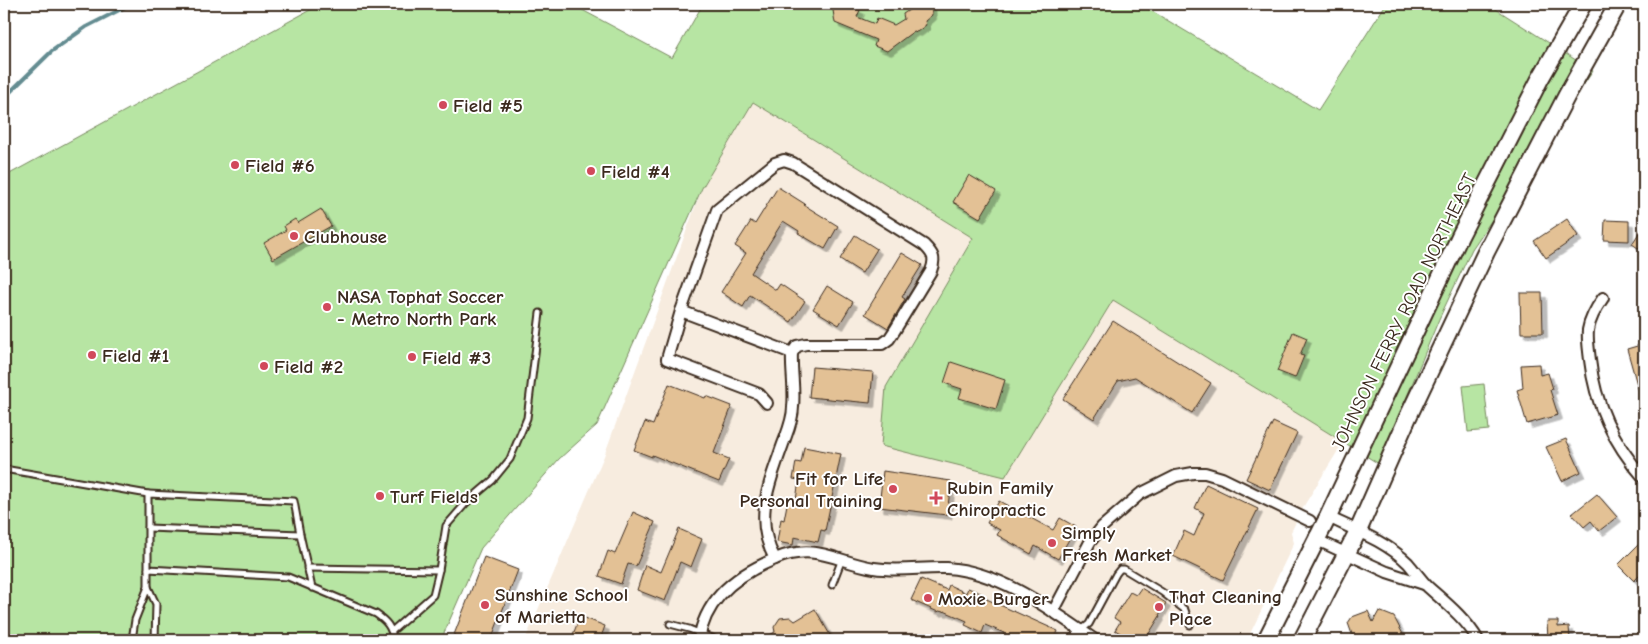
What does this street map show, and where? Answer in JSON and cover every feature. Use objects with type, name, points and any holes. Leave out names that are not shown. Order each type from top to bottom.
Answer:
[{"type":"main road","name":"JOHNSON FERRY ROAD NORTHEAST","points":[[1266,640],[1317,540],[1460,236],[1540,79],[1583,4]]},
{"type":"main road","points":[[1302,640],[1358,531],[1408,417],[1486,252],[1567,96],[1618,4]]},
{"type":"street","points":[[767,403],[759,394],[667,359],[681,311],[717,210],[775,163],[784,160],[792,163],[924,245],[932,253],[934,262],[931,271],[895,330],[889,339],[882,344],[806,344],[796,346],[792,353],[794,408],[772,475],[764,507],[764,531],[775,559]]},
{"type":"street","points":[[1603,298],[1594,312],[1588,330],[1591,370],[1598,398],[1607,422],[1625,453],[1644,478]]},
{"type":"street","points":[[681,311],[792,353]]},
{"type":"street","points":[[1053,612],[1090,542],[1102,526],[1140,494],[1176,476],[1199,473],[1222,478],[1310,521],[1328,517],[1358,531],[1394,552],[1408,563],[1425,584],[1455,611],[1478,640]]},
{"type":"street","points":[[1310,521],[1317,540],[1387,572],[1425,584]]},
{"type":"street","points":[[699,637],[711,606],[726,587],[744,574],[775,559],[797,552],[812,552],[874,568],[948,568],[977,574],[996,580],[1019,592],[1096,640]]},
{"type":"street","points":[[1075,640],[1081,630]]},
{"type":"lane","points":[[392,631],[433,595],[446,526],[466,503],[493,480],[510,459],[527,418],[540,313]]},
{"type":"lane","points":[[4,469],[148,494],[294,501],[312,588]]},
{"type":"lane","points":[[132,640],[135,620],[148,587],[148,494]]},
{"type":"lane","points":[[148,528],[300,534]]},
{"type":"lane","points":[[832,585],[842,559]]},
{"type":"lane","points":[[307,568],[439,570]]},
{"type":"lane","points":[[148,569],[288,577],[376,614],[386,621],[392,631],[392,640]]},
{"type":"lane","points":[[1081,630],[1088,624],[1116,574],[1124,569],[1162,592],[1185,610],[1190,625]]},
{"type":"lane","points":[[148,587],[156,604],[154,640]]},
{"type":"lane","points":[[670,624],[699,637],[716,640]]},
{"type":"shaded area","points":[[753,102],[973,238],[886,387],[1005,477],[1113,300],[1344,441],[1305,504],[1291,532],[1294,543],[1247,640],[525,640],[604,456],[702,188]]},
{"type":"green space","points":[[321,4],[571,4],[672,58],[703,4],[1140,4],[1318,110],[1386,4],[1488,4],[1593,71],[1472,249],[1439,319],[1379,464],[1113,300],[1005,477],[881,446],[886,387],[973,238],[753,102],[702,188],[597,425],[559,459],[481,548],[441,640],[4,640],[4,177]]},
{"type":"green space","points":[[1484,384],[1489,430],[1468,432],[1463,386]]},
{"type":"building","points":[[832,4],[846,4],[860,10],[857,17],[875,24],[877,18],[894,25],[904,19],[903,14],[918,4],[931,4],[932,15],[925,21],[926,25],[917,32],[914,31],[887,51],[874,46],[876,40],[835,23]]},
{"type":"building","points":[[969,175],[996,191],[980,218],[953,202]]},
{"type":"building","points":[[778,187],[838,226],[825,249],[798,233],[799,231],[783,221],[751,273],[776,290],[780,284],[805,301],[791,322],[750,295],[743,307],[721,292],[746,253],[735,246],[751,221],[755,224]]},
{"type":"building","name":"Clubhouse","points":[[321,209],[331,226],[273,259],[264,243],[286,230],[284,226],[295,219],[298,223]]},
{"type":"building","points":[[1567,219],[1578,236],[1546,258],[1534,241]]},
{"type":"building","points":[[1605,220],[1629,221],[1629,241],[1604,240]]},
{"type":"building","points":[[1644,225],[1644,252],[1632,244]]},
{"type":"building","points":[[855,235],[877,249],[862,273],[840,259]]},
{"type":"building","points":[[902,253],[922,265],[902,297],[905,299],[888,328],[865,314]]},
{"type":"building","points":[[827,286],[853,302],[839,325],[813,309]]},
{"type":"building","points":[[1520,293],[1542,293],[1543,333],[1521,333]]},
{"type":"building","points":[[1113,321],[1211,383],[1192,413],[1135,377],[1118,381],[1094,419],[1063,399]]},
{"type":"building","points":[[1293,332],[1307,338],[1300,355],[1304,356],[1295,378],[1277,371]]},
{"type":"building","points":[[1644,344],[1644,398],[1641,399],[1627,349]]},
{"type":"building","points":[[951,362],[1005,380],[996,409],[959,398],[962,389],[944,383]]},
{"type":"building","points":[[1539,364],[1540,375],[1548,373],[1553,389],[1550,390],[1558,415],[1527,424],[1517,390],[1523,388],[1521,365]]},
{"type":"building","points":[[812,367],[873,372],[870,403],[809,397]]},
{"type":"building","points":[[669,384],[732,406],[714,453],[729,459],[719,482],[652,455],[652,457],[634,450],[645,422],[653,425]]},
{"type":"building","points":[[1273,422],[1297,433],[1270,490],[1246,479]]},
{"type":"building","points":[[1566,439],[1581,472],[1562,481],[1546,447]]},
{"type":"building","points":[[804,447],[841,454],[825,531],[821,530],[818,542],[794,537],[793,545],[777,542],[781,519],[784,520],[788,499],[796,500],[799,480],[793,479],[796,462],[801,463]]},
{"type":"building","points":[[883,471],[951,481],[947,515],[879,507]]},
{"type":"building","points":[[1206,484],[1258,509],[1223,580],[1173,556],[1184,531],[1194,536],[1204,513],[1195,508]]},
{"type":"building","points":[[1597,494],[1617,517],[1599,531],[1591,521],[1584,527],[1572,514]]},
{"type":"building","points":[[999,501],[1053,530],[1060,518],[1076,527],[1058,559],[1035,546],[1031,554],[997,535],[1000,530],[987,523]]},
{"type":"building","points":[[633,512],[655,522],[636,566],[628,564],[621,584],[599,576],[608,551],[615,554]]},
{"type":"building","points":[[679,529],[702,539],[691,567],[680,562],[665,601],[637,590],[645,565],[661,572]]},
{"type":"building","points":[[1644,539],[1644,571],[1634,581],[1618,565]]},
{"type":"building","name":"Sunshine School of Marietta","points":[[484,557],[518,570],[491,640],[452,640]]},
{"type":"building","points":[[921,579],[947,590],[949,585],[966,593],[968,588],[983,594],[982,597],[1058,631],[1054,640],[1001,640],[1004,633],[985,625],[982,633],[965,625],[967,621],[944,611],[938,612],[911,600]]},
{"type":"building","points":[[1141,588],[1166,603],[1145,640],[1132,640],[1115,630],[1120,622],[1114,618],[1130,592],[1136,595]]},
{"type":"building","points":[[815,609],[833,640],[761,640],[775,632],[774,627],[780,618],[790,617],[795,621]]},
{"type":"building","points":[[1368,611],[1373,622],[1379,611],[1394,617],[1406,640],[1354,640],[1348,623],[1352,617]]},
{"type":"building","points":[[580,616],[605,626],[600,640],[571,640]]},
{"type":"building","points":[[1547,621],[1558,621],[1558,627],[1569,626],[1570,640],[1548,640]]},
{"type":"waterway","points":[[4,98],[52,51],[86,27],[131,4]]},
{"type":"place","name":"Field #5","points":[[443,105]]},
{"type":"place","name":"Field #6","points":[[235,165]]},
{"type":"place","name":"Field #4","points":[[591,171]]},
{"type":"place","name":"Clubhouse","points":[[294,236]]},
{"type":"place","name":"NASA Tophat Soccer - Metro North Park","points":[[327,307]]},
{"type":"place","name":"Field #1","points":[[92,355]]},
{"type":"place","name":"Field #3","points":[[412,357]]},
{"type":"place","name":"Field #2","points":[[264,366]]},
{"type":"place","name":"Fit for Life Personal Training","points":[[893,489]]},
{"type":"place","name":"Turf Fields","points":[[380,496]]},
{"type":"place","name":"Rubin Family Chiropractic","points":[[936,498]]},
{"type":"place","name":"Simply Fresh Market","points":[[1052,543]]},
{"type":"place","name":"Moxie Burger","points":[[928,598]]},
{"type":"place","name":"Sunshine School of Marietta","points":[[485,605]]},
{"type":"place","name":"That Cleaning Place","points":[[1159,607]]}]
